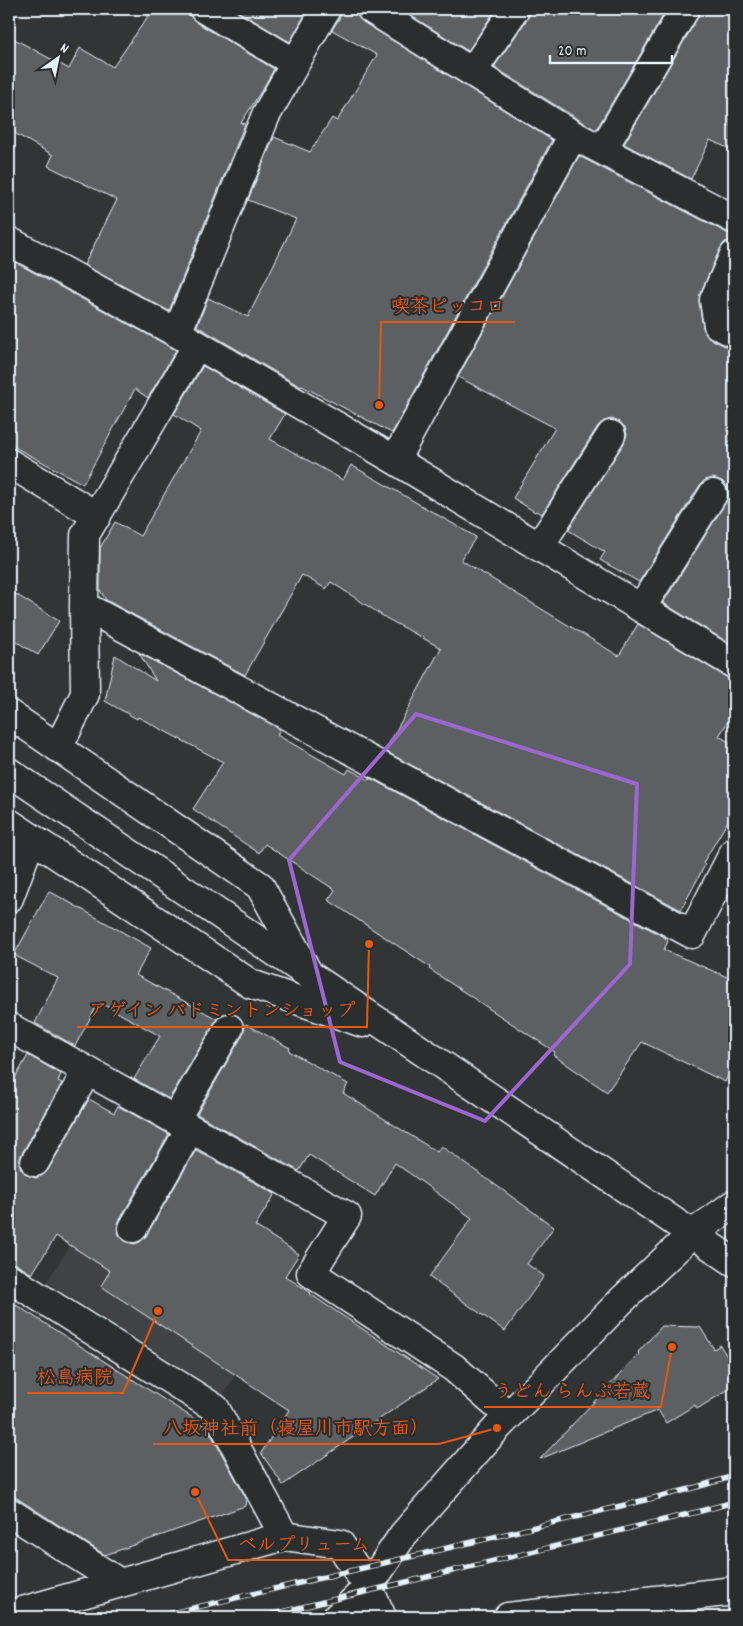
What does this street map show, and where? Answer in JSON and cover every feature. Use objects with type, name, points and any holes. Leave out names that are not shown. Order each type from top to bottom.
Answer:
[{"type":"street","points":[[204,9],[296,63]]},
{"type":"street","points":[[58,748],[85,694],[85,535],[97,516],[187,339],[266,115],[326,9]]},
{"type":"street","points":[[371,9],[574,135],[734,219]]},
{"type":"street","points":[[472,72],[515,9]]},
{"type":"street","points":[[603,149],[685,9]]},
{"type":"street","points":[[395,460],[574,135]]},
{"type":"street","points":[[9,241],[187,339],[395,460],[734,664]]},
{"type":"street","points":[[734,255],[714,300],[718,325],[734,333]]},
{"type":"street","points":[[538,546],[611,435]]},
{"type":"street","points":[[9,463],[97,516]]},
{"type":"street","points":[[641,608],[713,494]]},
{"type":"street","points":[[84,606],[692,934],[734,852]]},
{"type":"street","points":[[9,714],[260,886],[308,974]]},
{"type":"street","points":[[9,772],[734,1262]]},
{"type":"street","points":[[9,824],[251,984],[400,1036]]},
{"type":"street","points":[[9,898],[31,838]]},
{"type":"street","points":[[9,1027],[347,1216],[310,1274],[454,1368],[509,1416]]},
{"type":"street","points":[[133,1228],[229,1028]]},
{"type":"street","points":[[35,1162],[87,1071]]},
{"type":"street","points":[[337,1617],[368,1587],[403,1535],[497,1428],[622,1300],[692,1234],[734,1204]]},
{"type":"street","points":[[9,1278],[215,1408],[284,1536]]},
{"type":"street","points":[[9,1512],[120,1583]]},
{"type":"street","points":[[14,1615],[284,1536],[340,1544],[368,1587],[382,1617]]},
{"type":"street","points":[[508,1617],[734,1591]]},
{"type":"highlighted area","points":[[416,714],[637,784],[630,964],[485,1121],[340,1062],[289,860]]},
{"type":"shaded area","points":[[91,1213],[267,1326],[223,1395],[47,1282]]},
{"type":"building","points":[[153,9],[188,9],[190,16],[196,22],[274,69],[241,123],[245,124],[169,311],[84,265],[117,200],[48,166],[53,155],[9,130],[9,36],[69,69],[80,48],[113,67]]},
{"type":"building","points":[[234,9],[308,9],[290,42]]},
{"type":"building","points":[[342,9],[355,9],[358,17],[363,22],[552,140],[392,433],[301,387],[197,326],[208,298],[248,317],[296,219],[248,200],[274,137],[310,152],[332,118],[337,121],[377,55],[332,30],[340,17]]},
{"type":"building","points":[[400,9],[496,9],[468,51]]},
{"type":"building","points":[[530,9],[667,9],[596,130],[494,67],[528,18]]},
{"type":"building","points":[[701,9],[734,9],[734,151],[710,140],[691,179],[624,144]]},
{"type":"building","points":[[579,156],[734,235],[734,240],[725,242],[720,249],[700,294],[699,302],[706,335],[734,349],[734,646],[663,603],[726,502],[729,494],[727,486],[722,481],[713,478],[705,480],[700,485],[639,582],[600,560],[605,552],[568,530],[624,443],[627,435],[625,427],[612,419],[604,421],[598,426],[542,514],[537,511],[535,512],[513,498],[555,428],[458,377]]},
{"type":"building","points":[[9,259],[176,350],[148,398],[135,389],[83,484],[9,444]]},
{"type":"building","points":[[734,293],[734,316],[732,315],[730,302]]},
{"type":"building","points":[[203,366],[285,414],[270,439],[343,480],[351,465],[476,537],[461,560],[619,656],[638,624],[734,680],[734,712],[719,736],[734,745],[734,811],[703,863],[705,865],[681,910],[385,751],[441,648],[386,618],[331,582],[326,589],[302,575],[245,675],[106,600],[100,590],[100,548],[115,522],[140,536],[201,431],[174,414]]},
{"type":"building","points":[[9,590],[59,621],[38,655],[9,637]]},
{"type":"building","points":[[139,653],[280,729],[277,735],[346,774],[349,769],[369,780],[370,778],[666,938],[668,941],[664,950],[734,980],[734,1064],[725,1082],[642,1042],[607,1092],[553,1055],[555,1052],[328,900],[335,890],[265,844],[259,853],[193,809],[223,762],[105,701],[115,655],[156,681]]},
{"type":"building","points":[[49,891],[151,948],[136,975],[217,1019],[169,1099],[134,1079],[160,1036],[99,1002],[75,1046],[35,1023],[58,978],[14,955]]},
{"type":"building","points":[[246,1024],[290,1048],[289,1051],[348,1084],[343,1093],[437,1152],[441,1146],[554,1227],[527,1264],[544,1276],[505,1331],[429,1277],[472,1218],[395,1163],[375,1196],[309,1155],[299,1171],[197,1114],[242,1036]]},
{"type":"building","points":[[28,1055],[61,1074],[58,1081],[62,1083],[21,1155],[19,1163],[21,1169],[27,1175],[36,1178],[48,1170],[89,1099],[114,1113],[118,1106],[169,1134],[119,1221],[117,1228],[119,1235],[125,1241],[134,1244],[140,1242],[146,1236],[196,1150],[275,1194],[255,1226],[299,1254],[285,1276],[438,1379],[283,1485],[261,1453],[289,1410],[101,1286],[110,1271],[56,1236],[32,1274],[17,1265],[9,1263],[9,1089]]},
{"type":"building","points":[[9,1296],[15,1300],[13,1303],[207,1427],[246,1498],[245,1506],[105,1555],[9,1493]]},
{"type":"building","points":[[662,1326],[700,1327],[714,1349],[720,1345],[734,1368],[734,1386],[697,1409],[695,1405],[666,1423],[658,1410],[540,1459],[639,1354],[638,1352]]},
{"type":"railway","points":[[155,1617],[494,1537],[690,1489],[734,1476]]},
{"type":"railway","points":[[261,1617],[734,1502]]},
{"type":"place","name":"喫茶ピッコロ","points":[[379,405]]},
{"type":"place","name":"アゲイン バドミントンショップ","points":[[369,944]]},
{"type":"place","name":"松島病院","points":[[158,1311]]},
{"type":"place","name":"うどん らんぷ若蔵","points":[[672,1347]]},
{"type":"place","name":"八坂神社前（寝屋川市駅方面）","points":[[497,1428]]},
{"type":"place","name":"ベルプリューム","points":[[195,1492]]}]
